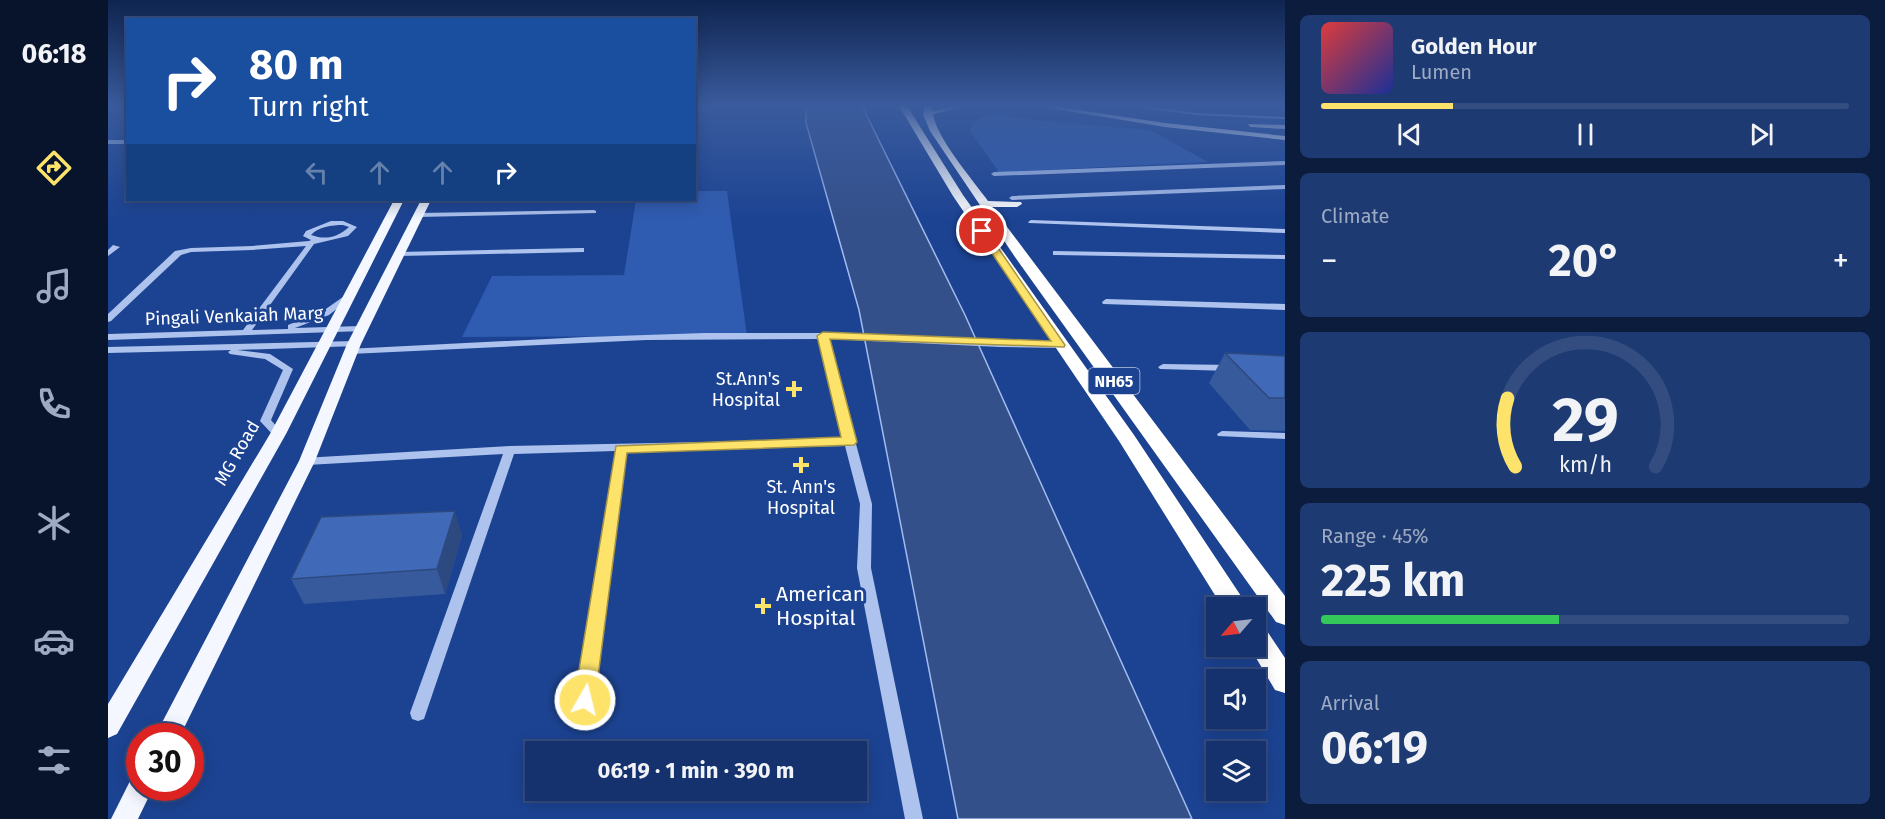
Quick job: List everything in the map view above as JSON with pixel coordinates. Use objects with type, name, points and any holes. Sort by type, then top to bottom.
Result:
[{"type":"highway","name":"NH65","points":[[926,144],[958,196],[1059,345],[1127,439],[1230,597]]},
{"type":"highway","name":"NH65","points":[[943,144],[984,204],[1285,615]]},
{"type":"highway","points":[[984,204],[1014,201]]},
{"type":"highway","points":[[1127,439],[1158,442]]},
{"type":"highway","points":[[1266,652],[1285,681]]},
{"type":"main road","name":"MG Road","points":[[108,726],[278,434],[398,201]]},
{"type":"main road","points":[[174,723],[307,461],[352,347],[425,201]]},
{"type":"main road","points":[[124,819],[133,801]]},
{"type":"street","points":[[994,174],[1285,163]]},
{"type":"street","points":[[1014,201],[1285,187]]},
{"type":"street","points":[[417,215],[594,212]]},
{"type":"street","points":[[1031,222],[1285,231]]},
{"type":"street","points":[[108,319],[178,253],[191,250],[296,246],[340,237],[351,232],[354,227],[334,223],[322,225],[308,232],[309,238],[315,241]]},
{"type":"street","points":[[250,333],[315,241]]},
{"type":"street","points":[[108,254],[117,247]]},
{"type":"street","points":[[399,254],[581,250]]},
{"type":"street","points":[[1056,253],[1285,257]]},
{"type":"street","points":[[250,333],[298,326],[316,318],[353,291]]},
{"type":"street","points":[[1106,302],[1285,307]]},
{"type":"street","name":"Pingali Venkaiah Marg","points":[[108,350],[209,346],[330,337],[361,329]]},
{"type":"street","name":"Pingali Venkaiah Marg","points":[[108,337],[250,333],[330,337],[352,347],[623,338],[823,336],[1037,346],[1059,345]]},
{"type":"street","points":[[823,336],[866,504],[864,568],[914,819]]},
{"type":"street","points":[[209,346],[229,352],[267,356],[288,369],[265,421],[278,434]]},
{"type":"street","points":[[1163,367],[1241,369]]},
{"type":"street","points":[[1222,434],[1285,436]]},
{"type":"street","points":[[307,461],[510,450],[849,442]]},
{"type":"street","points":[[581,722],[621,449]]},
{"type":"street","points":[[418,713],[510,450]]},
{"type":"shaded area","points":[[812,144],[881,144],[965,315],[1192,819],[958,819],[859,310]]},
{"type":"shaded area","points":[[979,144],[1176,144],[1208,162],[999,172]]},
{"type":"shaded area","points":[[696,191],[727,191],[747,336],[462,337],[492,276],[624,275],[636,201],[696,201]]},
{"type":"building","points":[[1225,353],[1285,356],[1285,398],[1269,398]]},
{"type":"building","points":[[455,511],[437,569],[291,579],[321,517]]},
{"type":"place","name":"St.Ann's Hospital","points":[[794,389]]},
{"type":"place","name":"St. Ann's Hospital","points":[[801,465]]},
{"type":"place","name":"American Hospital","points":[[763,606]]},
{"type":"route","points":[[585,700],[621,449],[849,442],[823,336],[1037,346],[1059,345],[982,231]]}]
